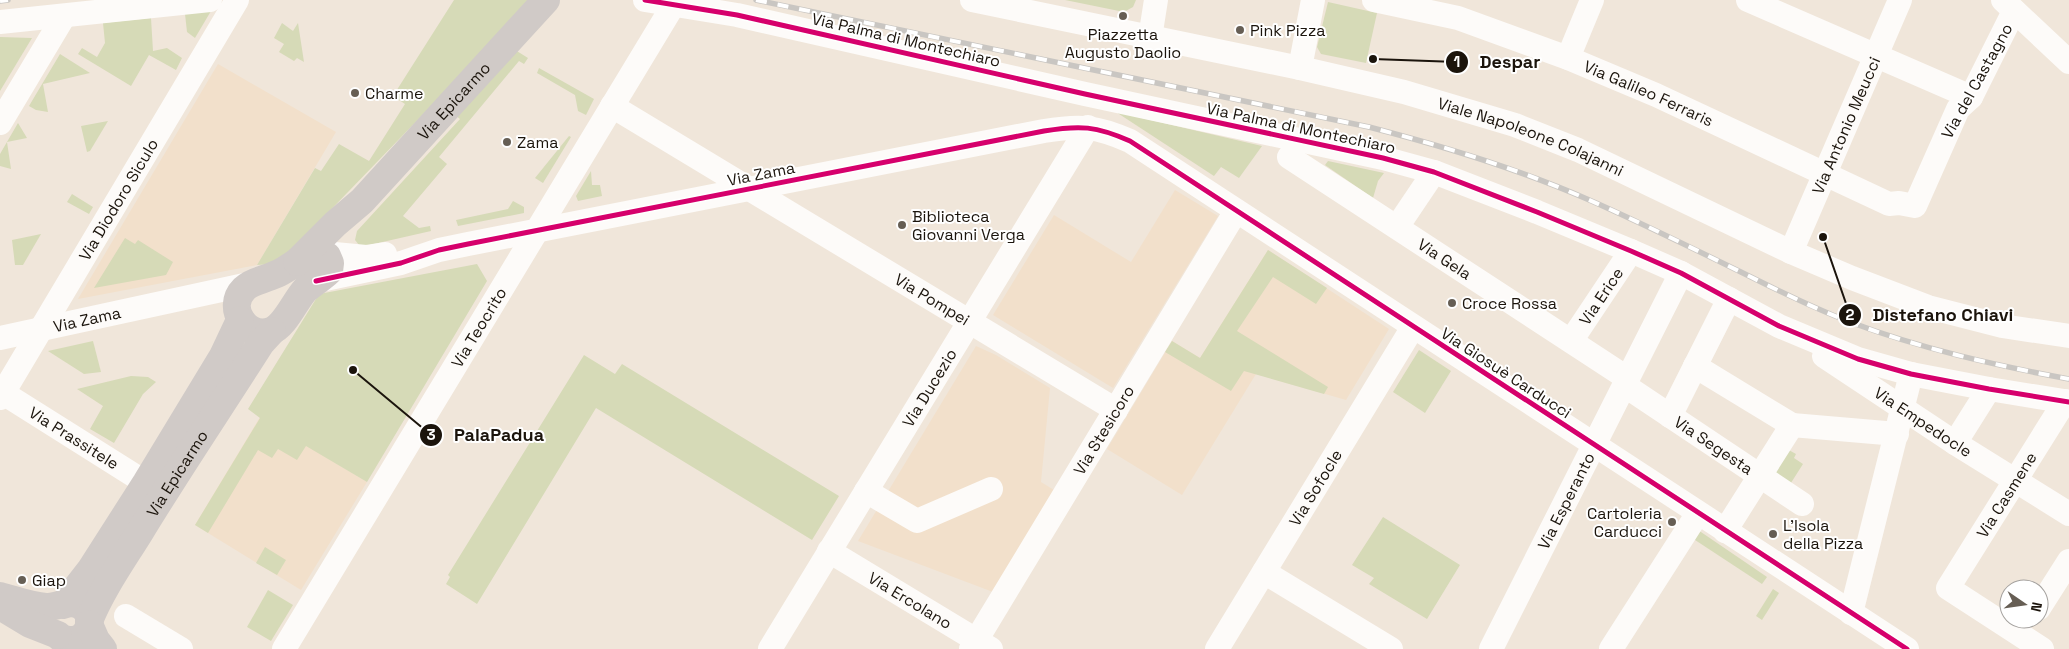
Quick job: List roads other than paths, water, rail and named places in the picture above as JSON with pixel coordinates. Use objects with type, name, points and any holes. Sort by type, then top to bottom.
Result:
[{"type":"main road","name":"Via Epicarmo","points":[[362,201],[546,0]]},
{"type":"main road","points":[[329,258],[335,224],[362,201]]},
{"type":"main road","points":[[249,284],[329,258],[362,201]]},
{"type":"main road","name":"Via Epicarmo","points":[[89,622],[95,606],[110,580],[184,460],[261,343],[272,331],[280,326],[329,258]]},
{"type":"main road","name":"Via Epicarmo","points":[[62,606],[91,569],[223,356],[239,317],[237,303],[239,296],[249,284]]},
{"type":"main road","points":[[239,317],[247,327],[257,332],[272,331]]},
{"type":"main road","points":[[0,596],[45,607],[71,604],[82,608],[86,612],[96,640],[103,649]]},
{"type":"main road","points":[[0,606],[63,641],[79,639],[88,630],[89,622]]},
{"type":"main road","points":[[62,606],[53,617],[54,629],[63,641]]},
{"type":"street","points":[[0,22],[210,0]]},
{"type":"street","name":"Via Diodoro Siculo","points":[[2,396],[237,0]]},
{"type":"street","name":"Via Palma di Montechiaro","points":[[645,0],[737,15],[1085,94],[1383,158],[1434,172],[1537,212],[1681,272],[1779,326],[1858,359],[1911,374],[2067,401]]},
{"type":"street","name":"Viale Napoleone Colajanni","points":[[972,0],[1300,68],[1404,92],[1515,125],[1578,150],[1791,252],[1928,307],[2002,326],[2069,336]]},
{"type":"street","points":[[1150,38],[1156,0]]},
{"type":"street","points":[[1300,68],[1313,0]]},
{"type":"street","name":"Via Galileo Ferraris","points":[[1374,0],[1462,9],[1568,58],[1656,95],[1889,204],[1899,203],[1915,206]]},
{"type":"street","points":[[1568,58],[1592,0]]},
{"type":"street","points":[[1748,0],[1971,97]]},
{"type":"street","name":"Via Antonio Meucci","points":[[1791,252],[1900,0]]},
{"type":"street","name":"Via Teocrito","points":[[284,649],[674,4]]},
{"type":"street","points":[[2009,5],[2069,62]]},
{"type":"street","name":"Via del Castagno","points":[[1915,206],[1958,109],[1971,97],[2009,5]]},
{"type":"street","points":[[0,123],[64,16]]},
{"type":"street","name":"Via Pompei","points":[[612,106],[1116,410]]},
{"type":"street","name":"Via Zama","points":[[439,250],[1065,127],[1088,127]]},
{"type":"street","name":"Via Giosuè Carducci","points":[[1088,127],[1109,132],[1130,141],[1907,649]]},
{"type":"street","name":"Via Ducezio","points":[[770,649],[1088,127]]},
{"type":"street","name":"Via Gela","points":[[1289,157],[1571,341],[1625,381]]},
{"type":"street","points":[[1397,227],[1434,172]]},
{"type":"street","name":"Via Stesicoro","points":[[980,646],[1116,410],[1236,211]]},
{"type":"street","points":[[329,258],[401,263],[439,250]]},
{"type":"street","points":[[329,258],[439,250]]},
{"type":"street","name":"Via Erice","points":[[1571,341],[1631,251]]},
{"type":"street","name":"Via Esperanto","points":[[1491,649],[1681,272]]},
{"type":"street","name":"Via Zama","points":[[0,338],[249,284]]},
{"type":"street","points":[[1670,416],[1729,299]]},
{"type":"street","points":[[173,301],[221,306],[239,317]]},
{"type":"street","name":"Via Empedocle","points":[[1779,326],[1955,443],[2069,514]]},
{"type":"street","name":"Via Sofocle","points":[[1217,649],[1413,327]]},
{"type":"street","points":[[1695,366],[1792,425],[1897,434]]},
{"type":"street","points":[[1851,613],[1911,374]]},
{"type":"street","name":"Via Segesta","points":[[1625,381],[1670,416],[1802,504]]},
{"type":"street","points":[[1955,443],[1989,389]]},
{"type":"street","name":"Via Prassitele","points":[[2,396],[146,483]]},
{"type":"street","name":"Via Casmene","points":[[1999,613],[1948,588],[2067,401]]},
{"type":"street","points":[[1725,530],[1792,425]]},
{"type":"street","points":[[866,491],[917,521],[991,489]]},
{"type":"street","points":[[1611,649],[1698,513]]},
{"type":"street","name":"Via Ercolano","points":[[829,551],[980,646]]},
{"type":"street","points":[[2049,592],[2069,561]]},
{"type":"street","points":[[1264,572],[1391,649]]},
{"type":"street","points":[[126,616],[180,649]]},
{"type":"street","points":[[2028,629],[2042,649]]},
{"type":"railway","points":[[0,1],[8,0]]},
{"type":"railway","points":[[756,0],[1369,127],[1424,142],[1479,158],[1587,199],[1649,227],[1800,301],[1877,332],[1958,355],[2069,379]]},
{"type":"place","name":"Piazzetta Augusto Daolio","points":[[1123,16]]},
{"type":"place","name":"Pink Pizza","points":[[1240,30]]},
{"type":"place","name":"Despar","points":[[1373,59]]},
{"type":"place","name":"Charme","points":[[355,93]]},
{"type":"place","name":"Zama","points":[[507,142]]},
{"type":"place","name":"Biblioteca Giovanni Verga","points":[[902,225]]},
{"type":"place","name":"Distefano Chiavi","points":[[1823,237]]},
{"type":"place","name":"Croce Rossa","points":[[1452,303]]},
{"type":"place","name":"PalaPadua","points":[[353,370]]},
{"type":"place","name":"Cartoleria Carducci","points":[[1672,522]]},
{"type":"place","name":"L'Isola della Pizza","points":[[1773,534]]},
{"type":"place","name":"Giap","points":[[22,580]]}]
